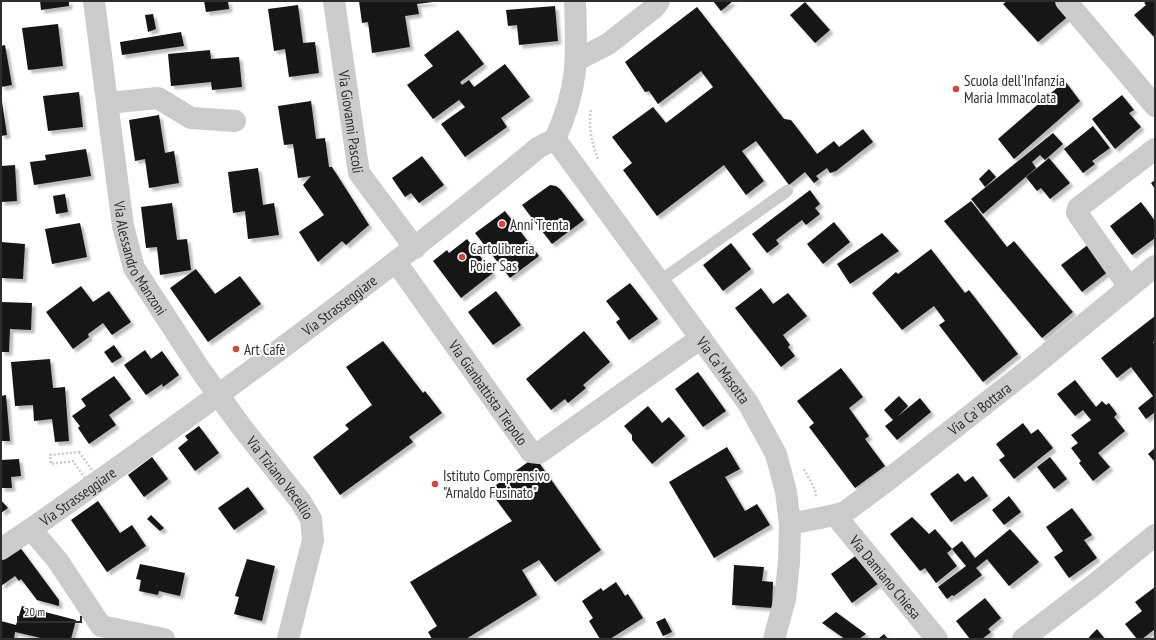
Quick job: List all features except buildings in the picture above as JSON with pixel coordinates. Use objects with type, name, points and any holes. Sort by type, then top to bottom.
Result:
[{"type":"street","name":"Via Alessandro Manzoni","points":[[94,1],[108,103],[122,226],[134,268],[219,396]]},
{"type":"street","name":"Via Giovanni Pascoli","points":[[334,1],[359,172],[415,248]]},
{"type":"street","points":[[555,139],[566,114],[575,80],[575,1]]},
{"type":"street","points":[[576,60],[608,44],[655,7],[659,1]]},
{"type":"street","points":[[1066,1],[1155,106]]},
{"type":"street","points":[[108,103],[158,98],[191,118],[235,121]]},
{"type":"street","name":"Via Strasseggiare","points":[[1,549],[32,529],[219,396],[415,248],[539,147],[555,139]]},
{"type":"street","name":"Via Ca' Masotta","points":[[555,139],[748,403],[776,454],[786,492],[790,524],[789,562],[785,599],[774,639]]},
{"type":"street","points":[[1129,287],[1077,213],[1078,208],[1155,149]]},
{"type":"street","name":"Via Gianbattista Tiepolo","points":[[396,262],[531,452],[534,453],[539,453],[701,338]]},
{"type":"street","name":"Via Ca' Bottara","points":[[790,524],[845,512],[1026,372],[1155,266]]},
{"type":"street","name":"Via Tiziano Vecellio","points":[[219,396],[302,502],[311,519],[313,540],[288,639]]},
{"type":"street","name":"Via Damiano Chiesa","points":[[835,515],[937,639]]},
{"type":"street","points":[[32,529],[58,561],[99,632],[164,639]]},
{"type":"street","points":[[1023,639],[1095,584],[1155,535]]},
{"type":"lane","points":[[660,281],[787,191]]},
{"type":"path","points":[[79,452],[94,473],[85,478],[73,461],[51,464],[50,455],[79,452]]},
{"type":"place","name":"Scuola dell'Infanzia Maria Immacolata","points":[[956,89]]},
{"type":"place","name":"Anni Trenta","points":[[502,224]]},
{"type":"place","name":"Cartolibreria Poier Sas","points":[[462,257]]},
{"type":"place","name":"Art Cafè","points":[[236,349]]},
{"type":"place","name":"Istituto Comprensivo \"Arnaldo Fusinato\"","points":[[435,484]]}]
